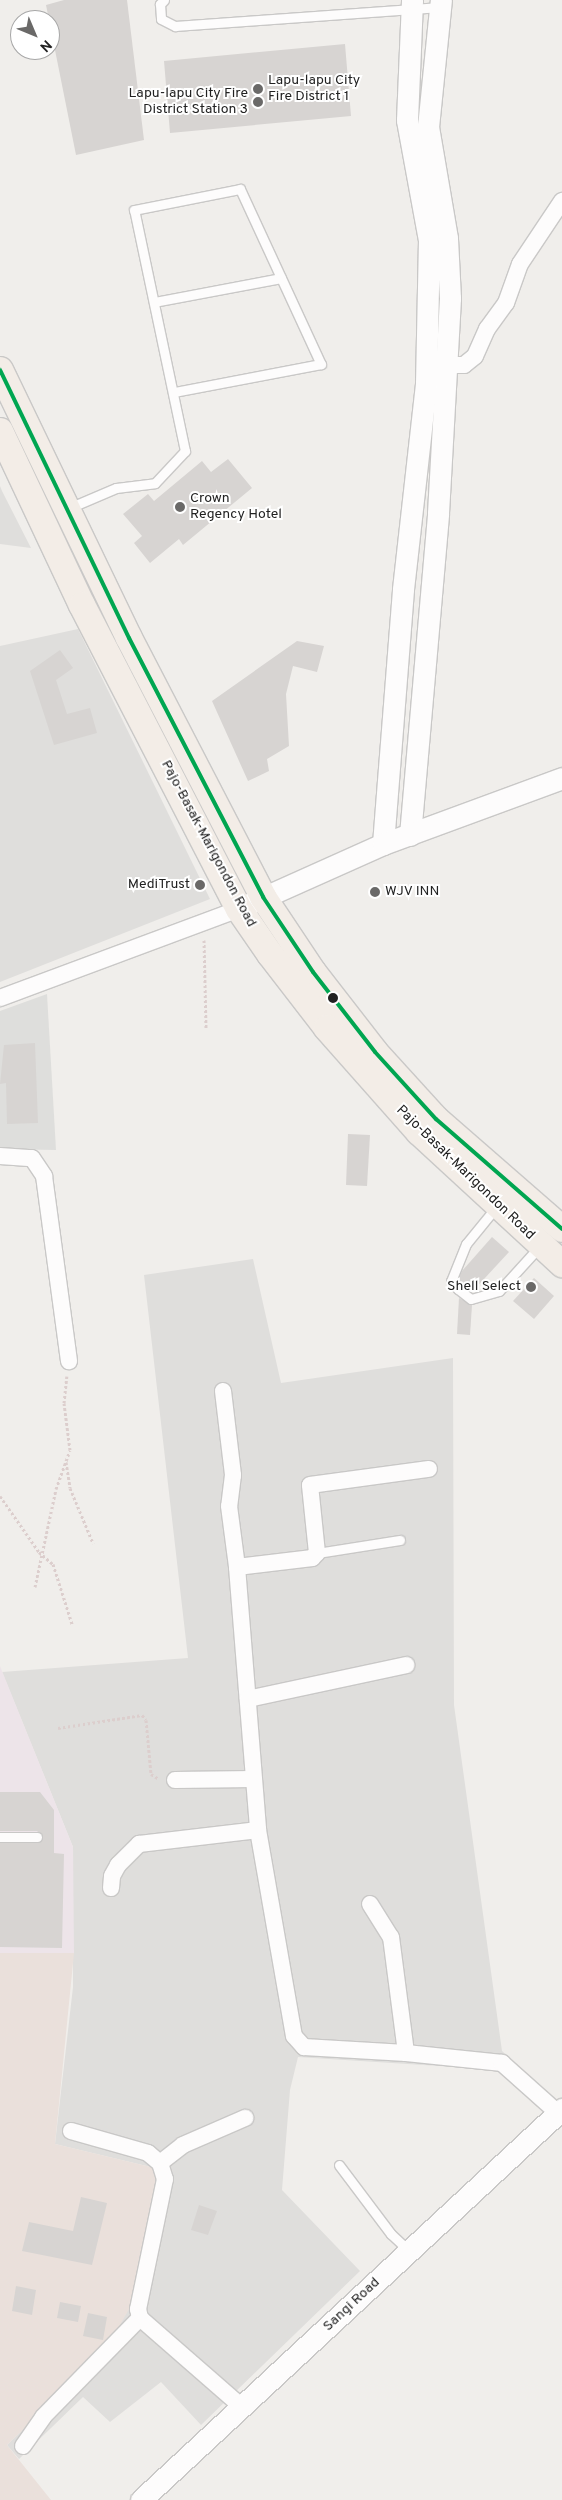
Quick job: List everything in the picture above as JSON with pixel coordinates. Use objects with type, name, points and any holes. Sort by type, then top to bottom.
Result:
[{"type":"main road","name":"Pajo-Basak-Marigondon Road","points":[[0,370],[66,509],[262,897],[345,1014],[436,1119],[562,1229]]},
{"type":"main road","name":"Pajo-Basak-Marigondon Road","points":[[0,431],[82,605],[239,908],[270,954],[360,1067],[419,1132],[540,1246],[562,1264]]},
{"type":"street","points":[[410,835],[432,592],[450,298],[447,238],[428,127],[440,4]]},
{"type":"street","points":[[383,844],[404,589],[426,383],[429,240],[407,120],[412,5]]},
{"type":"street","points":[[446,365],[464,365],[474,356],[487,329],[506,303],[520,264],[562,200]]},
{"type":"street","points":[[404,589],[432,592]]},
{"type":"street","points":[[0,998],[239,908],[383,844],[562,778]]},
{"type":"street","points":[[0,1156],[32,1158],[44,1176],[69,1361]]},
{"type":"street","points":[[223,1391],[233,1475],[229,1506],[238,1567],[258,1830],[294,2036],[304,2047],[406,2053],[502,2063],[560,2111]]},
{"type":"street","points":[[238,1567],[312,1558],[317,1553],[310,1485],[429,1469]]},
{"type":"street","points":[[248,1698],[406,1665]]},
{"type":"street","points":[[175,1780],[253,1779]]},
{"type":"street","points":[[111,1888],[112,1876],[118,1865],[139,1844],[258,1830]]},
{"type":"street","points":[[370,1904],[390,1937],[406,2053]]},
{"type":"street","name":"Sangi Road","points":[[140,2500],[160,2493],[242,2407],[560,2111]]},
{"type":"street","points":[[160,2163],[183,2145],[246,2118]]},
{"type":"street","points":[[70,2130],[148,2153],[160,2163],[165,2179],[138,2308],[140,2318],[242,2407]]},
{"type":"street","points":[[23,2446],[43,2417],[140,2318]]},
{"type":"lane","points":[[164,0],[160,4],[160,19],[175,26],[440,4]]},
{"type":"lane","points":[[66,509],[116,488],[155,483],[185,451],[134,210],[240,189],[321,364],[174,392]]},
{"type":"lane","points":[[154,302],[282,278]]},
{"type":"lane","points":[[497,1206],[466,1244],[451,1281],[458,1289],[471,1298],[499,1291],[540,1246]]},
{"type":"lane","points":[[317,1553],[400,1540]]},
{"type":"lane","points":[[0,1837],[36,1836]]},
{"type":"lane","points":[[339,2165],[390,2234],[410,2252]]},
{"type":"path","points":[[204,922],[206,1029]]},
{"type":"path","points":[[35,1587],[56,1489],[70,1450],[64,1403],[69,1361]]},
{"type":"path","points":[[66,1461],[70,1488],[94,1543]]},
{"type":"path","points":[[0,1496],[43,1556],[53,1564],[72,1624]]},
{"type":"path","points":[[58,1728],[142,1715],[146,1720],[151,1774],[160,1779],[175,1780]]},
{"type":"shaded area","points":[[0,486],[2,491],[31,548],[0,544]]},
{"type":"shaded area","points":[[78,629],[210,899],[0,982],[0,646]]},
{"type":"shaded area","points":[[47,994],[56,1150],[0,1149],[0,1011]]},
{"type":"shaded area","points":[[253,1259],[281,1383],[453,1358],[454,1705],[502,2051],[550,2094],[537,2107],[502,2070],[298,2057],[290,2090],[282,2190],[360,2271],[201,2425],[161,2382],[110,2422],[83,2397],[19,2459],[7,2445],[105,2351],[159,2169],[55,2144],[73,1987],[73,1847],[2,1672],[188,1658],[144,1275]]},
{"type":"shaded area","points":[[0,1666],[73,1847],[74,1953],[0,1954]]},
{"type":"shaded area","points":[[0,1953],[74,1953],[55,2144],[159,2169],[132,2304],[105,2351],[7,2445],[51,2500],[0,2500]]},
{"type":"building","points":[[64,0],[127,0],[144,140],[76,155],[57,60],[60,60],[60,10],[47,10],[46,5]]},
{"type":"building","name":"Lapu-lapu City Fire District 1","points":[[345,44],[351,116],[170,133],[164,61]]},
{"type":"building","name":"Crown Regency Hotel","points":[[228,459],[252,488],[183,545],[179,539],[150,563],[134,543],[142,536],[123,514],[148,494],[154,501],[202,461],[211,472]]},
{"type":"building","points":[[297,641],[324,646],[317,672],[293,666],[286,694],[289,746],[267,759],[269,771],[248,781],[212,701]]},
{"type":"building","points":[[60,650],[73,668],[56,680],[67,714],[90,708],[97,733],[54,745],[30,671]]},
{"type":"building","points":[[35,1043],[38,1123],[7,1124],[6,1083],[0,1084],[4,1045]]},
{"type":"building","points":[[348,1134],[370,1135],[367,1186],[346,1185]]},
{"type":"building","points":[[492,1237],[509,1252],[472,1292],[458,1280],[462,1271]]},
{"type":"building","points":[[534,1278],[554,1296],[534,1319],[513,1301]]},
{"type":"building","points":[[459,1298],[472,1305],[470,1335],[457,1334]]},
{"type":"building","points":[[0,1792],[40,1792],[54,1810],[54,1853],[64,1854],[62,1948],[0,1947],[0,1843],[37,1843],[43,1837],[37,1831],[0,1831]]},
{"type":"building","points":[[81,2197],[107,2203],[92,2265],[22,2251],[29,2222],[73,2231]]},
{"type":"building","points":[[199,2205],[217,2211],[208,2235],[191,2230]]},
{"type":"building","points":[[16,2286],[36,2290],[32,2315],[12,2311]]},
{"type":"building","points":[[60,2302],[81,2306],[78,2322],[57,2318]]},
{"type":"building","points":[[88,2313],[107,2317],[103,2340],[83,2336]]},
{"type":"transit line","points":[[0,370],[129,638],[263,897],[313,972],[375,1052],[436,1119],[562,1229]]},
{"type":"place","name":"Lapu-lapu City Fire District 1","points":[[258,89]]},
{"type":"place","name":"Lapu-lapu City Fire District Station 3","points":[[258,102]]},
{"type":"place","name":"Crown Regency Hotel","points":[[180,507]]},
{"type":"place","name":"MediTrust","points":[[200,885]]},
{"type":"place","name":"WJV INN","points":[[375,892]]},
{"type":"place","name":"Shell Select","points":[[531,1287]]}]
